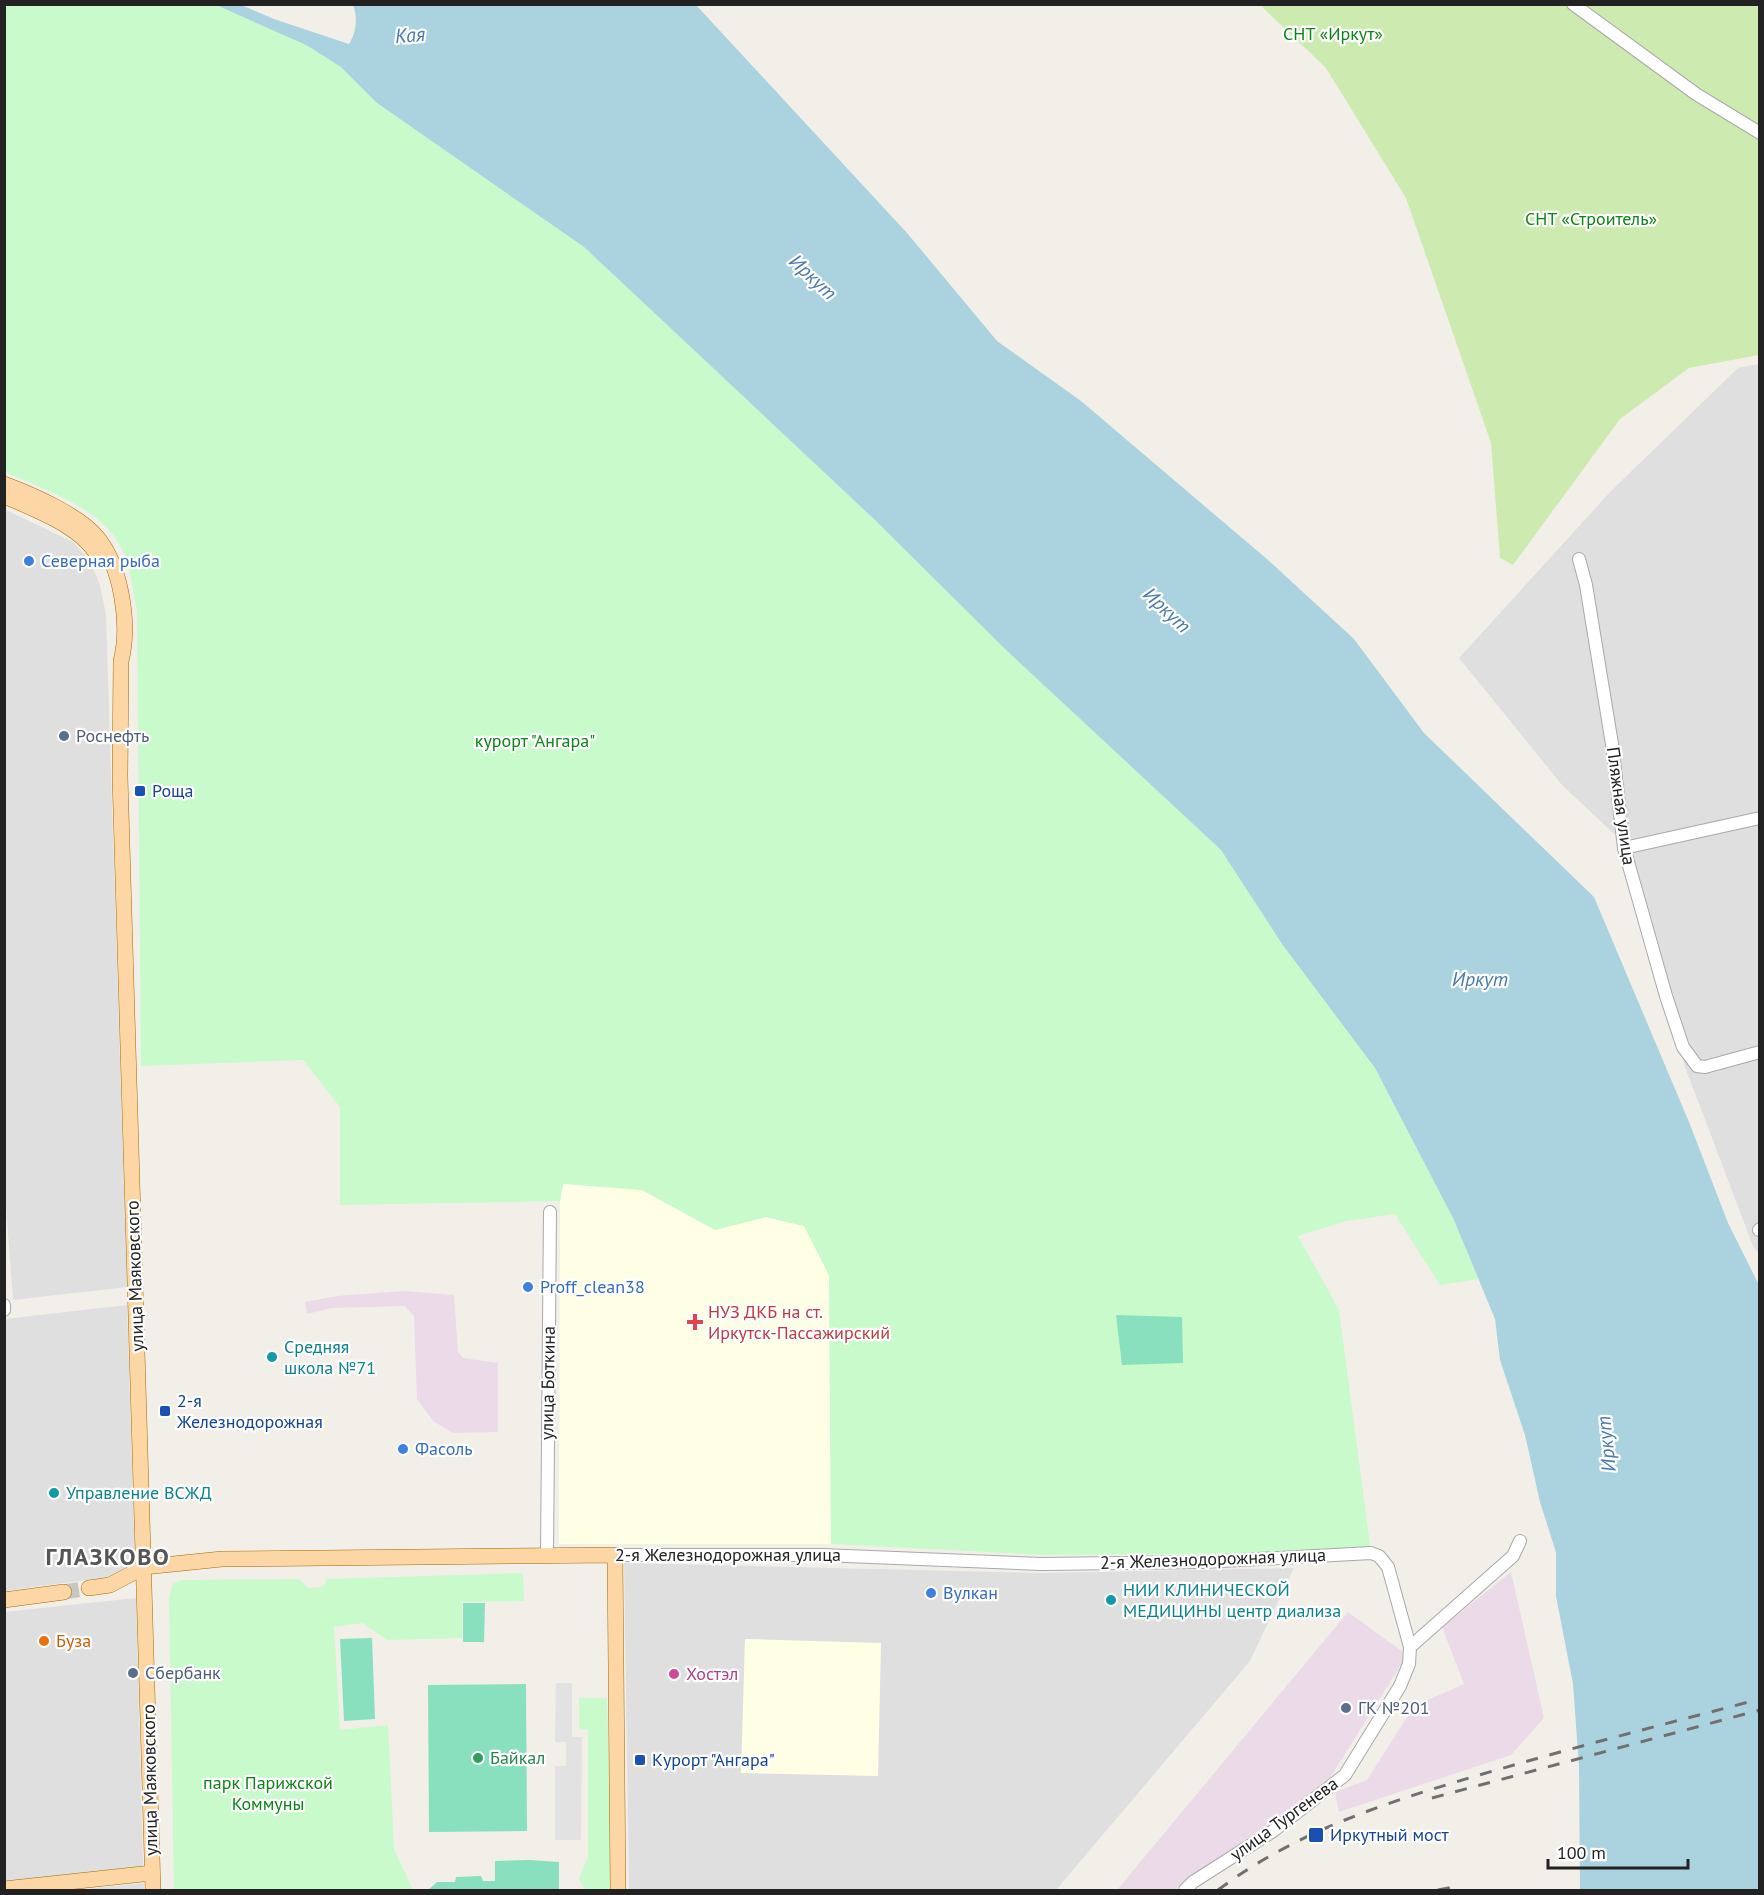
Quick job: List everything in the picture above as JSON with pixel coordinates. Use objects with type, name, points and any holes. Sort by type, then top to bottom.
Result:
[{"type":"main road","name":"улица Маяковского","points":[[4,484],[72,518],[97,536],[111,561],[122,600],[125,645],[121,662],[120,777],[153,1890]]},
{"type":"main road","name":"улица Маяковского","points":[[4,496],[59,522],[95,550],[108,582],[115,615],[115,649],[121,662]]},
{"type":"main road","name":"2-я Железнодорожная улица","points":[[90,1588],[111,1585],[144,1567],[222,1560],[547,1554],[615,1555]]},
{"type":"main road","points":[[615,1555],[618,1890]]},
{"type":"main road","points":[[4,1600],[64,1592]]},
{"type":"main road","points":[[4,1889],[152,1873]]},
{"type":"street","points":[[1573,4],[1696,94],[1760,133]]},
{"type":"street","name":"Пляжная улица","points":[[1579,558],[1586,585],[1610,733],[1624,848],[1665,996],[1683,1047],[1697,1066],[1712,1066],[1760,1052]]},
{"type":"street","points":[[1624,848],[1760,818]]},
{"type":"street","name":"улица Боткина","points":[[547,1554],[550,1212]]},
{"type":"street","points":[[4,1305],[5,1310]]},
{"type":"street","points":[[1410,1647],[1513,1556],[1520,1541]]},
{"type":"street","name":"2-я Железнодорожная улица","points":[[615,1555],[822,1556],[1041,1564],[1203,1562],[1371,1553],[1379,1556],[1388,1567],[1410,1647]]},
{"type":"street","name":"улица Тургенева","points":[[1185,1890],[1193,1882],[1273,1831],[1345,1775],[1400,1686],[1409,1664],[1410,1647]]},
{"type":"shaded area","points":[[1759,364],[1759,1254],[1753,1246],[1685,1067],[1627,846],[1562,785],[1459,658],[1611,491],[1738,368]]},
{"type":"shaded area","points":[[4,509],[73,542],[90,561],[100,585],[106,615],[127,1287],[13,1300],[4,1181]]},
{"type":"shaded area","name":"НУЗ ДКБ на ст. Иркутск-Пассажирский","points":[[563,1183],[642,1190],[715,1230],[766,1217],[804,1226],[829,1275],[831,1544],[559,1544],[560,1201]]},
{"type":"shaded area","points":[[404,1291],[454,1295],[458,1352],[463,1358],[498,1363],[498,1432],[453,1433],[433,1421],[417,1399],[414,1316],[405,1306],[332,1308],[307,1314],[305,1302],[337,1296]]},
{"type":"shaded area","points":[[127,1305],[135,1562],[108,1577],[5,1591],[5,1319]]},
{"type":"shaded area","points":[[624,1563],[1041,1573],[1294,1568],[1250,1661],[1056,1890],[629,1890]]},
{"type":"shaded area","points":[[1511,1572],[1544,1718],[1511,1755],[1339,1812],[1335,1792],[1367,1780],[1414,1706],[1464,1684],[1442,1627]]},
{"type":"shaded area","points":[[136,1598],[143,1866],[5,1882],[4,1612]]},
{"type":"shaded area","points":[[1348,1612],[1407,1655],[1330,1778],[1291,1810],[1184,1881],[1175,1890],[1117,1890]]},
{"type":"shaded area","points":[[745,1639],[881,1643],[878,1776],[741,1773]]},
{"type":"shaded area","points":[[556,1683],[572,1683],[572,1737],[582,1737],[581,1840],[555,1840],[555,1766],[566,1766],[566,1742],[555,1742]]},
{"type":"shaded area","points":[[144,1883],[144,1890],[77,1890]]},
{"type":"green space","name":"курорт \"Ангара\"","points":[[5,5],[216,5],[306,45],[341,67],[377,103],[584,247],[875,520],[1004,648],[1221,850],[1282,944],[1375,1068],[1454,1220],[1478,1279],[1440,1285],[1395,1214],[1346,1221],[1298,1236],[1339,1310],[1371,1553],[1046,1555],[831,1544],[829,1275],[804,1226],[766,1217],[715,1230],[642,1190],[563,1184],[560,1201],[340,1205],[340,1107],[303,1060],[141,1066],[137,612],[130,572],[122,549],[113,534],[100,522],[86,511],[54,493],[5,472]]},
{"type":"green space","name":"СНТ «Строитель»","points":[[1260,5],[1759,5],[1759,355],[1689,368],[1620,419],[1513,565],[1500,558],[1491,443],[1406,198],[1326,68]]},
{"type":"green space","points":[[1116,1315],[1182,1317],[1183,1363],[1122,1365]]},
{"type":"green space","name":"парк Парижской Коммуны","points":[[523,1573],[524,1601],[462,1602],[462,1638],[387,1640],[362,1623],[334,1627],[340,1730],[388,1725],[394,1849],[413,1890],[174,1890],[169,1597],[173,1584],[181,1580],[299,1579],[308,1588],[323,1587],[327,1579]]},
{"type":"green space","points":[[463,1603],[485,1603],[484,1642],[463,1642]]},
{"type":"green space","points":[[372,1638],[375,1719],[344,1721],[340,1639]]},
{"type":"green space","name":"Байкал","points":[[526,1684],[527,1831],[429,1832],[428,1685]]},
{"type":"green space","points":[[579,1698],[607,1698],[612,1890],[586,1890],[579,1879],[588,1857],[588,1730],[579,1729]]},
{"type":"green space","points":[[495,1861],[559,1862],[559,1890],[428,1890],[437,1882],[455,1882],[456,1877],[481,1876],[483,1881],[495,1881]]},
{"type":"water","name":"Иркут","points":[[216,5],[241,5],[274,19],[349,44],[355,25],[353,5],[696,5],[907,233],[997,341],[1081,401],[1268,560],[1354,639],[1424,733],[1594,897],[1689,1122],[1728,1223],[1759,1285],[1759,1890],[1580,1890],[1579,1766],[1573,1684],[1556,1596],[1556,1552],[1540,1502],[1525,1435],[1500,1360],[1495,1319],[1454,1220],[1375,1068],[1282,944],[1221,850],[1004,648],[875,520],[584,247],[377,103],[341,67],[306,45]]},
{"type":"tunnel","points":[[64,1592],[89,1588]]},
{"type":"railway","points":[[1218,1890],[1283,1849],[1389,1803],[1532,1760],[1760,1699]]},
{"type":"railway","points":[[1432,1798],[1760,1710]]},
{"type":"railway","points":[[1438,1890],[1458,1886]]},
{"type":"place","name":"Северная рыба","points":[[29,561]]},
{"type":"place","name":"Роснефть","points":[[64,736]]},
{"type":"place","name":"Роща","points":[[140,791]]},
{"type":"place","name":"Proff_clean38","points":[[528,1287]]},
{"type":"place","name":"НУЗ ДКБ на ст. Иркутск-Пассажирский","points":[[695,1322]]},
{"type":"place","name":"Средняя школа №71","points":[[272,1357]]},
{"type":"place","name":"2-я Железнодорожная","points":[[165,1411]]},
{"type":"place","name":"Фасоль","points":[[403,1449]]},
{"type":"place","name":"Управление ВСЖД","points":[[54,1493]]},
{"type":"place","name":"Вулкан","points":[[931,1593]]},
{"type":"place","name":"НИИ КЛИНИЧЕСКОЙ МЕДИЦИНЫ центр диализа","points":[[1111,1600]]},
{"type":"place","name":"Буза","points":[[44,1641]]},
{"type":"place","name":"Сбербанк","points":[[133,1673]]},
{"type":"place","name":"Хостэл","points":[[674,1674]]},
{"type":"place","name":"ГК №201","points":[[1346,1708]]},
{"type":"place","name":"Байкал","points":[[478,1758]]},
{"type":"place","name":"Курорт \"Ангара\"","points":[[640,1760]]},
{"type":"place","name":"Иркутный мост","points":[[1316,1835]]},
{"type":"district","name":"ГЛАЗКОВО","points":[[108,1557]]},
{"type":"park label","name":"СНТ «Иркут»","points":[[1333,34]]},
{"type":"water label","name":"Кая","points":[[410,35]]}]
